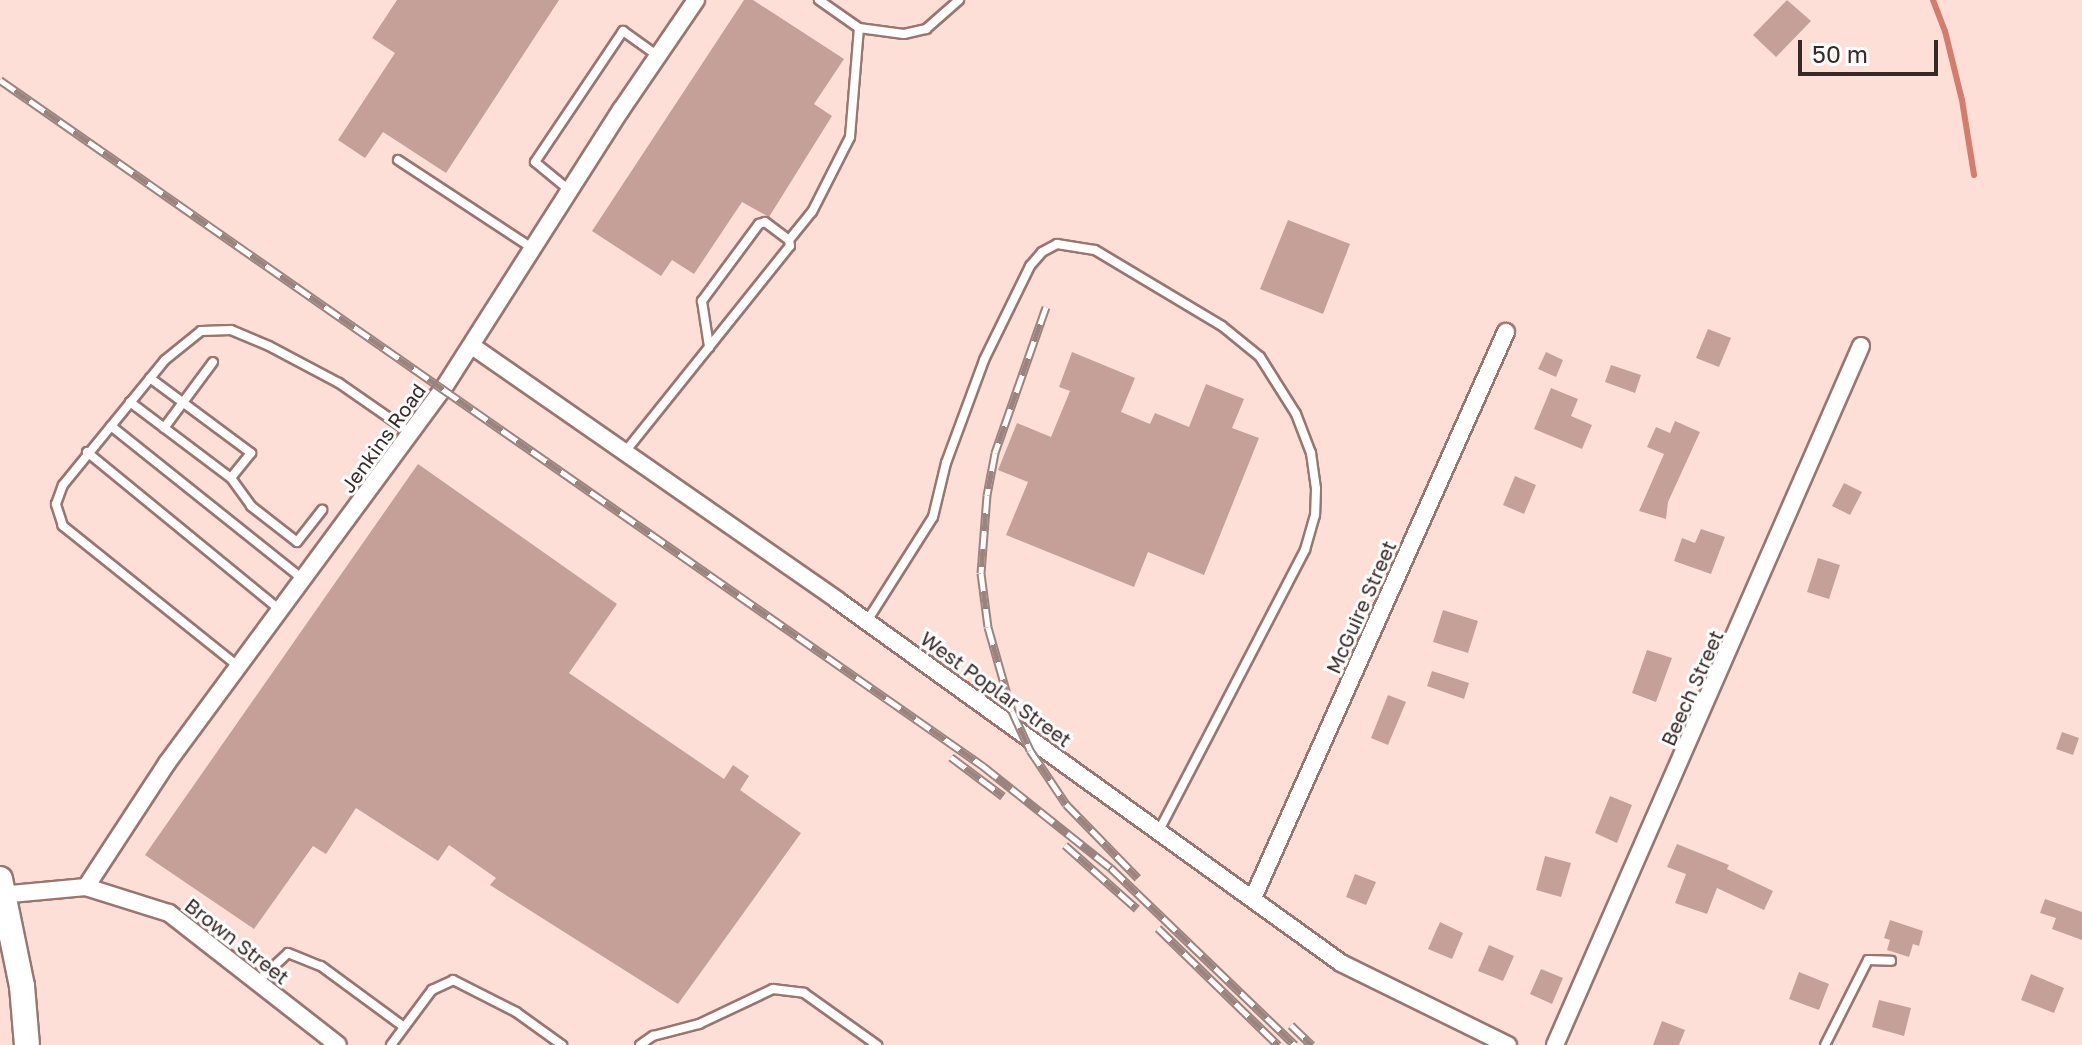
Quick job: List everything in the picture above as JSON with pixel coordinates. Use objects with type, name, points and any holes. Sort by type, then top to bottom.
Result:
[{"type":"main road","points":[[2,890],[22,986],[27,1045]]},
{"type":"street","name":"Jenkins Road","points":[[86,887],[167,763],[305,580],[472,346],[569,190],[696,0]]},
{"type":"street","name":"McGuire Street","points":[[1253,898],[1506,332]]},
{"type":"street","name":"West Poplar Street","points":[[472,346],[867,622],[1341,963],[1508,1045]]},
{"type":"street","name":"Beech Street","points":[[1555,1045],[1861,346]]},
{"type":"street","name":"Brown Street","points":[[2,890],[86,887],[169,913],[338,1045]]},
{"type":"lane","points":[[819,0],[859,28],[904,34],[926,29],[959,0]]},
{"type":"lane","points":[[789,240],[812,212],[850,137],[859,28]]},
{"type":"lane","points":[[569,190],[535,162],[623,31],[658,56]]},
{"type":"lane","points":[[398,160],[532,248]]},
{"type":"lane","points":[[625,452],[790,246],[789,240],[765,222],[759,224],[702,301],[709,347]]},
{"type":"lane","points":[[867,622],[933,517],[946,463],[984,360],[1030,266],[1042,252],[1057,244],[1095,250],[1222,326],[1260,357],[1296,414],[1311,453],[1316,489],[1315,515],[1305,550],[1159,831]]},
{"type":"lane","points":[[239,668],[63,526],[56,504],[63,485],[87,452],[165,360],[201,331],[231,330],[339,383],[412,433]]},
{"type":"lane","points":[[164,428],[213,362]]},
{"type":"lane","points":[[150,378],[251,453],[231,478]]},
{"type":"lane","points":[[130,402],[231,478],[251,506],[297,542],[322,510]]},
{"type":"lane","points":[[111,426],[305,580]]},
{"type":"lane","points":[[87,452],[281,611]]},
{"type":"lane","points":[[257,982],[288,953],[321,966],[404,1027]]},
{"type":"lane","points":[[1825,1045],[1868,960],[1891,961]]},
{"type":"lane","points":[[391,1045],[432,990],[453,980],[516,1012],[562,1045]]},
{"type":"lane","points":[[640,1045],[653,1036],[699,1024],[773,989],[804,993],[877,1045]]},
{"type":"building","points":[[397,0],[559,0],[446,173],[383,132],[365,158],[338,140],[395,53],[372,38]]},
{"type":"building","points":[[744,0],[753,0],[844,59],[814,104],[832,116],[769,217],[742,202],[694,274],[672,260],[661,276],[592,231]]},
{"type":"building","points":[[1787,0],[1811,21],[1776,57],[1753,35]]},
{"type":"building","points":[[1288,220],[1350,244],[1323,314],[1260,289]]},
{"type":"building","points":[[1708,329],[1731,338],[1719,367],[1696,358]]},
{"type":"building","points":[[1072,352],[1135,378],[1121,412],[1150,424],[1155,413],[1189,427],[1206,384],[1244,399],[1232,428],[1259,438],[1204,575],[1148,552],[1134,587],[1006,535],[1028,482],[998,470],[1017,423],[1051,437],[1070,391],[1059,387]]},
{"type":"building","points":[[1546,352],[1563,360],[1556,377],[1538,369]]},
{"type":"building","points":[[1611,365],[1641,375],[1635,393],[1605,382]]},
{"type":"building","points":[[1551,388],[1578,399],[1571,416],[1592,425],[1582,449],[1534,429]]},
{"type":"building","points":[[1675,421],[1700,432],[1668,502],[1666,519],[1639,511],[1664,454],[1647,447],[1656,427],[1670,433]]},
{"type":"building","points":[[418,464],[617,604],[569,673],[724,779],[733,765],[749,776],[740,790],[801,833],[678,1004],[490,885],[496,878],[449,845],[438,861],[356,808],[326,854],[313,846],[254,929],[145,855]]},
{"type":"building","points":[[1515,476],[1536,485],[1524,514],[1503,505]]},
{"type":"building","points":[[1844,483],[1862,492],[1850,515],[1832,506]]},
{"type":"building","points":[[1701,529],[1725,537],[1711,574],[1674,561],[1682,538],[1695,543]]},
{"type":"building","points":[[1818,558],[1840,565],[1829,599],[1807,592]]},
{"type":"building","points":[[1443,610],[1478,621],[1468,653],[1433,642]]},
{"type":"building","points":[[1647,650],[1672,658],[1656,702],[1632,693]]},
{"type":"building","points":[[1432,671],[1469,683],[1464,699],[1427,686]]},
{"type":"building","points":[[1388,695],[1406,702],[1388,745],[1371,738]]},
{"type":"building","points":[[2062,732],[2079,738],[2073,755],[2056,749]]},
{"type":"building","points":[[1610,796],[1632,805],[1617,843],[1595,833]]},
{"type":"building","points":[[1677,844],[1729,865],[1727,869],[1773,891],[1764,910],[1717,888],[1707,914],[1675,903],[1686,874],[1667,867]]},
{"type":"building","points":[[1545,856],[1571,863],[1561,897],[1536,890]]},
{"type":"building","points":[[1355,874],[1376,882],[1366,905],[1346,897]]},
{"type":"building","points":[[2045,899],[2082,912],[2082,940],[2052,929],[2056,918],[2040,913]]},
{"type":"building","points":[[1890,920],[1923,931],[1919,946],[1913,944],[1909,957],[1887,950],[1890,940],[1884,938]]},
{"type":"building","points":[[1440,922],[1463,933],[1452,959],[1428,949]]},
{"type":"building","points":[[1489,945],[1514,956],[1503,981],[1478,971]]},
{"type":"building","points":[[1541,969],[1563,978],[1552,1004],[1530,994]]},
{"type":"building","points":[[1799,972],[1829,984],[1819,1010],[1789,999]]},
{"type":"building","points":[[2031,974],[2064,988],[2054,1013],[2021,1000]]},
{"type":"building","points":[[1879,1000],[1911,1008],[1904,1036],[1872,1027]]},
{"type":"building","points":[[1662,1021],[1685,1030],[1679,1045],[1653,1045]]},
{"type":"waterway","points":[[1933,0],[1945,31],[1962,100],[1974,175]]},
{"type":"railway","points":[[0,80],[983,766],[1111,868],[1295,1045]]},
{"type":"railway","points":[[1046,307],[995,453],[987,495],[981,573],[988,627],[1012,711],[1030,750],[1066,804],[1138,878]]},
{"type":"railway","points":[[951,757],[1003,796]]},
{"type":"railway","points":[[1065,845],[1137,909]]},
{"type":"railway","points":[[1158,928],[1278,1045]]},
{"type":"railway","points":[[1291,1025],[1312,1045]]}]
